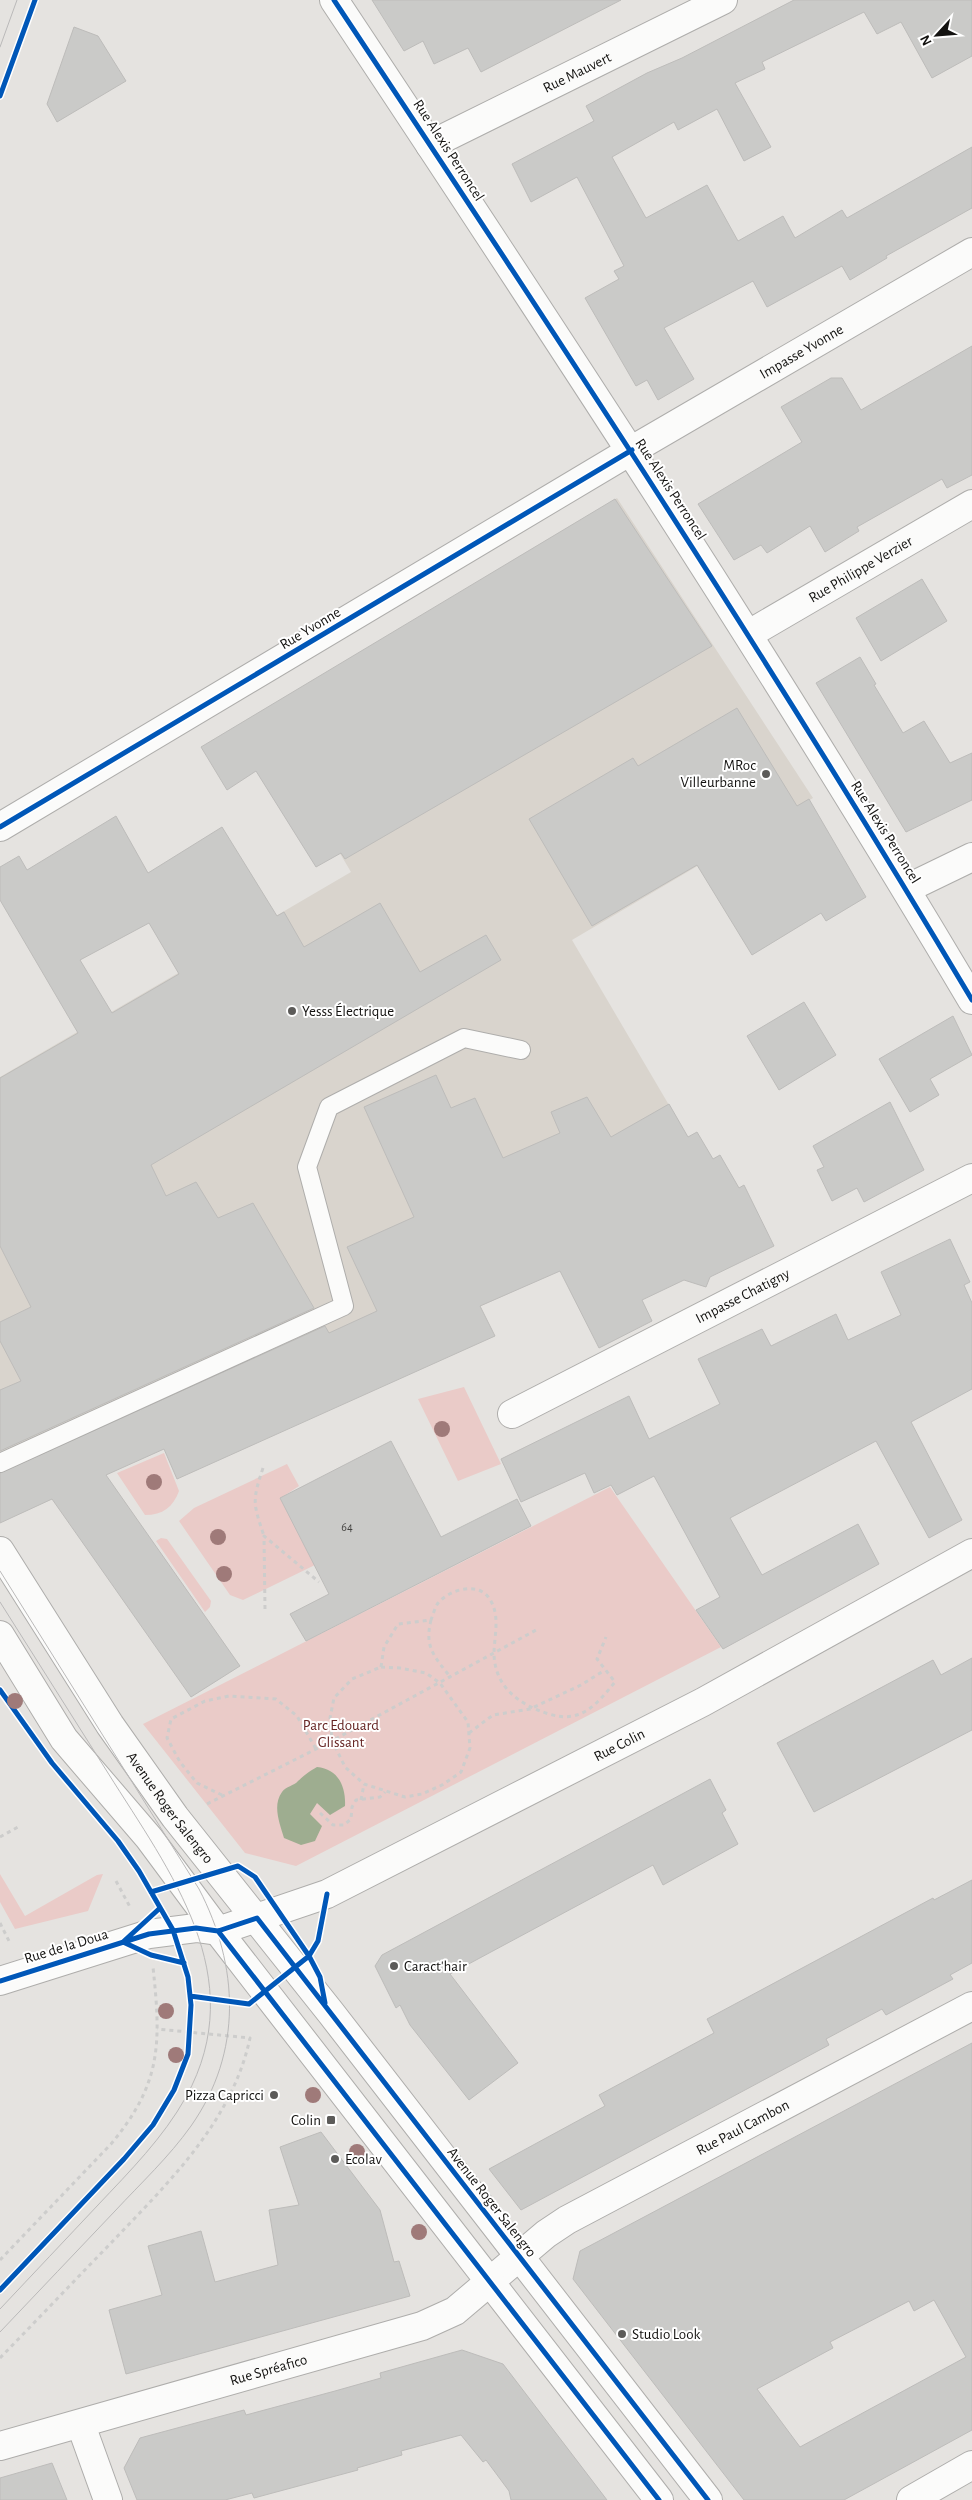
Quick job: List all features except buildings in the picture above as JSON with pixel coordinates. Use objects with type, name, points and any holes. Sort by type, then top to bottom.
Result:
[{"type":"street","name":"Rue Alexis Perroncel","points":[[334,0],[632,450],[749,634],[972,1000]]},
{"type":"street","name":"Rue Mauvert","points":[[430,144],[723,0]]},
{"type":"street","name":"Impasse Yvonne","points":[[632,450],[972,252]]},
{"type":"street","name":"Rue Yvonne","points":[[0,827],[632,450]]},
{"type":"street","name":"Rue Philippe Verzier","points":[[749,634],[972,504]]},
{"type":"street","points":[[906,889],[972,857]]},
{"type":"street","name":"Impasse Chatigny","points":[[512,1414],[972,1178]]},
{"type":"street","name":"Avenue Roger Salengro","points":[[0,1551],[140,1768],[175,1817],[257,1918],[708,2500]]},
{"type":"street","name":"Rue Colin","points":[[257,1918],[327,1894],[377,1869],[703,1702],[972,1553]]},
{"type":"street","points":[[0,1634],[64,1739],[149,1838],[218,1931],[659,2500]]},
{"type":"street","name":"Rue de la Doua","points":[[0,1981],[149,1934],[196,1928],[218,1931],[257,1918]]},
{"type":"street","name":"Rue Paul Cambon","points":[[519,2257],[567,2220],[972,2006]]},
{"type":"street","name":"Rue Spréafico","points":[[0,2446],[81,2425],[422,2326],[455,2311],[519,2257]]},
{"type":"street","points":[[81,2425],[108,2500]]},
{"type":"street","points":[[911,2500],[972,2465]]},
{"type":"lane","points":[[0,1463],[344,1306],[307,1167],[329,1107],[464,1038],[521,1050]]},
{"type":"path","points":[[263,1468],[254,1496],[255,1508],[264,1536],[266,1609]]},
{"type":"path","points":[[264,1536],[319,1582]]},
{"type":"path","points":[[451,1678],[430,1650],[428,1634],[437,1603],[456,1590],[476,1590],[489,1597],[495,1615],[494,1654],[497,1669],[508,1694],[530,1709],[559,1717],[579,1715],[595,1706],[615,1682],[597,1660],[606,1636]]},
{"type":"path","points":[[381,1667],[384,1648],[398,1624],[432,1620]]},
{"type":"path","points":[[201,1806],[316,1749],[451,1678],[538,1629]]},
{"type":"path","points":[[381,1667],[400,1668],[426,1673],[440,1683],[468,1722],[470,1748],[461,1772],[442,1786],[422,1794],[405,1797],[364,1784],[345,1767],[332,1740],[330,1718],[334,1698],[352,1679],[381,1667]]},
{"type":"path","points":[[469,1734],[493,1715],[530,1709],[581,1685],[605,1670]]},
{"type":"path","points":[[223,1795],[197,1783],[180,1762],[166,1738],[172,1719],[205,1701],[230,1696],[276,1699],[297,1716],[316,1749]]},
{"type":"path","points":[[361,1800],[364,1784]]},
{"type":"path","points":[[320,1813],[333,1825],[344,1825],[351,1819],[352,1807],[356,1800],[380,1797],[385,1792]]},
{"type":"path","points":[[0,1837],[18,1826]]},
{"type":"path","points":[[0,2260],[126,2125],[149,2086],[154,2068],[158,2029],[149,1934],[130,1906],[116,1880]]},
{"type":"path","points":[[190,2039],[191,2023]]},
{"type":"path","points":[[0,2358],[160,2192],[188,2160],[223,2110],[239,2079],[250,2038],[158,2029]]},
{"type":"shaded area","points":[[617,498],[813,798],[572,940],[723,1197],[8,1519],[0,1505],[0,1077],[351,872],[257,714]]},
{"type":"shaded area","points":[[317,1767],[330,1771],[339,1780],[344,1792],[345,1806],[330,1815],[317,1803],[310,1814],[322,1826],[315,1841],[301,1845],[284,1838],[277,1809],[279,1797],[284,1790]]},
{"type":"green space","points":[[464,1387],[501,1464],[458,1481],[418,1399]]},
{"type":"green space","points":[[164,1453],[179,1491],[167,1509],[157,1514],[145,1515],[117,1473]]},
{"type":"green space","points":[[287,1464],[299,1486],[281,1498],[317,1564],[243,1600],[230,1595],[179,1521],[194,1508]]},
{"type":"green space","name":"Parc Edouard Glissant","points":[[610,1487],[721,1647],[296,1866],[245,1853],[143,1724]]},
{"type":"green space","points":[[161,1538],[167,1539],[211,1601],[210,1607],[205,1612],[156,1541]]},
{"type":"green space","points":[[0,1874],[25,1916],[97,1875],[103,1874],[88,1911],[15,1929],[0,1902]]},
{"type":"tram line","points":[[0,47],[17,0]]},
{"type":"tram line","points":[[0,1571],[199,1889],[212,1918],[222,1948],[228,1978],[230,2009],[227,2039],[220,2069],[208,2098],[191,2126],[154,2170],[0,2332]]},
{"type":"tram line","points":[[0,1602],[156,1849],[177,1887],[195,1927],[207,1968],[210,2010],[204,2053],[186,2097],[177,2112],[134,2167],[0,2309]]},
{"type":"cycle path","points":[[0,96],[35,0]]},
{"type":"cycle path","points":[[334,0],[579,372],[739,621],[896,873],[972,1000]]},
{"type":"cycle path","points":[[0,827],[632,450]]},
{"type":"cycle path","points":[[0,1690],[52,1763],[118,1841],[139,1871],[173,1930],[188,1977],[191,2005],[188,2054],[174,2090],[153,2125],[124,2159],[0,2290]]},
{"type":"cycle path","points":[[151,1892],[238,1866],[255,1877],[309,1956],[320,1977],[325,2003]]},
{"type":"cycle path","points":[[190,1996],[249,2004],[309,1956],[318,1941],[327,1894]]},
{"type":"cycle path","points":[[160,1908],[123,1942],[151,1955],[184,1963]]},
{"type":"cycle path","points":[[0,1981],[149,1934],[196,1928],[218,1931],[257,1918],[708,2500]]},
{"type":"cycle path","points":[[218,1931],[659,2500]]},
{"type":"place","name":"MRoc Villeurbanne","points":[[766,774]]},
{"type":"place","name":"Yesss Électrique","points":[[292,1011]]},
{"type":"place","name":"Caract'hair","points":[[394,1966]]},
{"type":"place","name":"Pizza Capricci","points":[[274,2095]]},
{"type":"place","name":"Colin","points":[[331,2120]]},
{"type":"place","name":"Ecolav","points":[[335,2159]]},
{"type":"place","name":"Studio Look","points":[[622,2334]]}]
